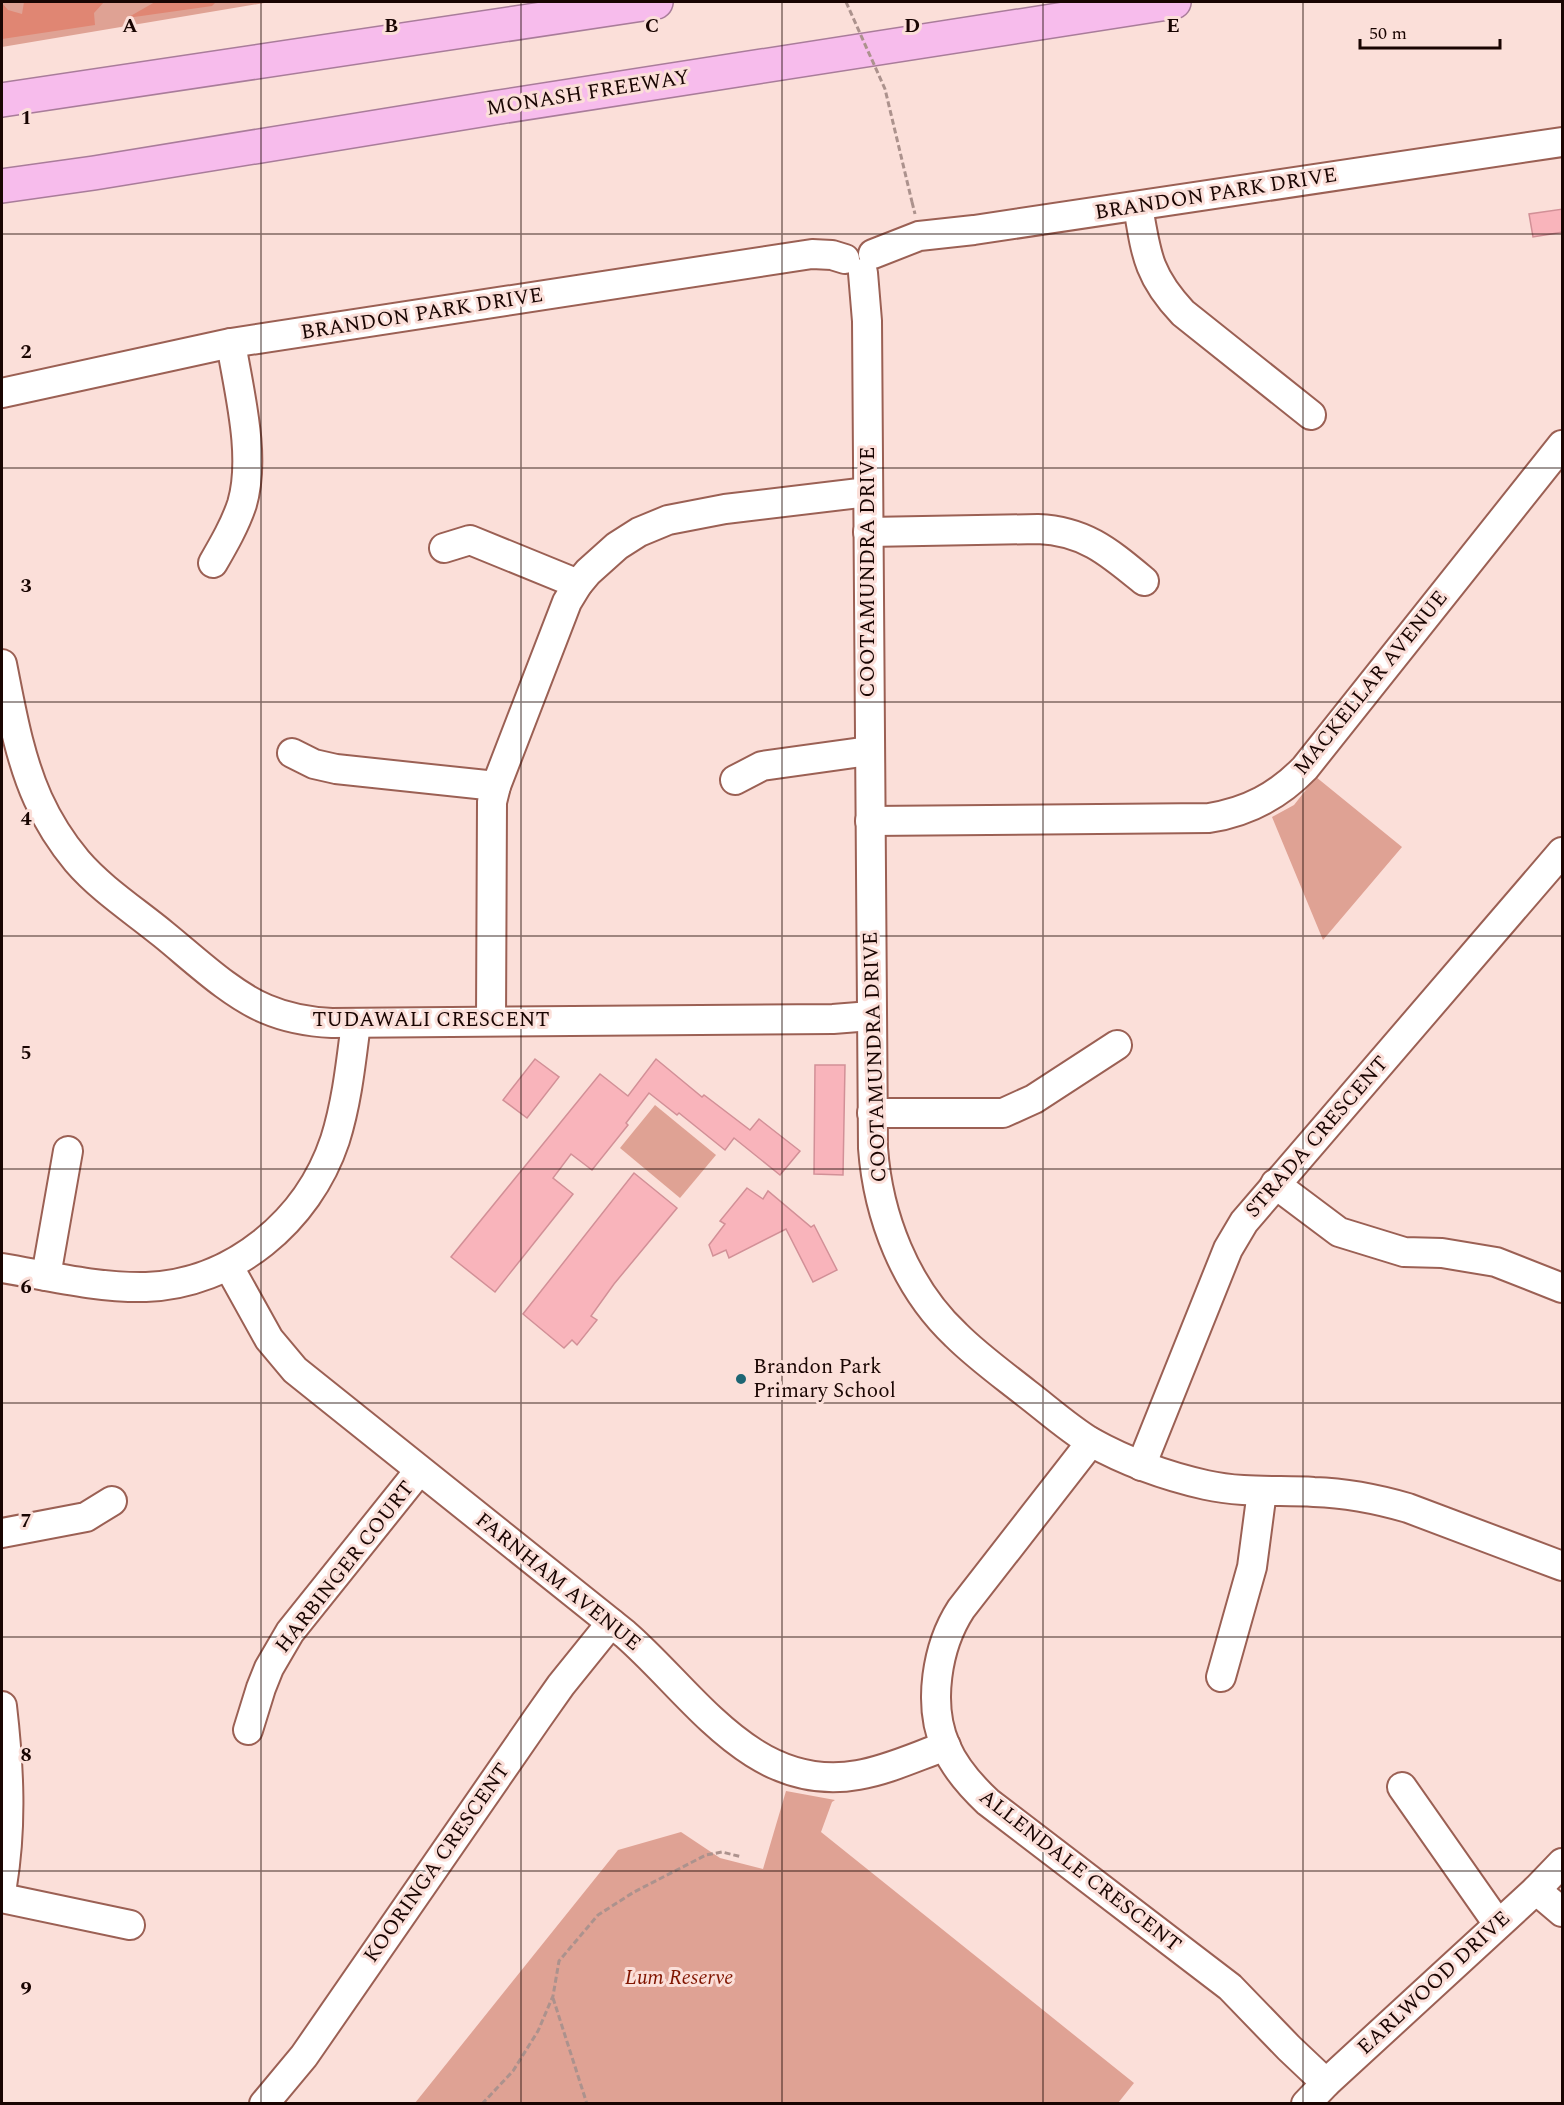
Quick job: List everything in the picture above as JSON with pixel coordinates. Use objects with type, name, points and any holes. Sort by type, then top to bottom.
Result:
[{"type":"highway","points":[[2,100],[656,2]]},
{"type":"highway","name":"MONASH FREEWAY","points":[[2,186],[1174,2]]},
{"type":"highway","points":[[2,196],[94,173]]},
{"type":"street","name":"BRANDON PARK DRIVE","points":[[2,393],[231,343],[812,254],[832,255],[860,262],[919,236],[974,230],[1563,142]]},
{"type":"street","points":[[1138,206],[1151,268],[1157,282],[1172,302],[1188,318],[1311,415]]},
{"type":"street","name":"COOTAMUNDRA DRIVE","points":[[860,262],[867,321],[871,1016],[875,1178],[894,1240],[914,1281],[940,1318],[956,1335],[1002,1374],[1091,1442],[1141,1466],[1206,1485],[1262,1491],[1334,1493],[1382,1501],[1408,1508],[1563,1566]]},
{"type":"street","points":[[213,563],[241,506],[247,478],[246,443],[231,343]]},
{"type":"street","name":"MACKELLAR AVENUE","points":[[870,820],[1209,818],[1238,812],[1269,798],[1282,790],[1305,768],[1563,445]]},
{"type":"street","points":[[491,1021],[491,811],[496,786],[562,612],[578,584],[617,546],[639,532],[668,520],[737,508],[868,492]]},
{"type":"street","points":[[868,532],[1064,531],[1095,544],[1144,581]]},
{"type":"street","points":[[444,548],[470,540],[578,584]]},
{"type":"street","name":"TUDAWALI CRESCENT","points":[[2,664],[28,775],[50,821],[78,862],[100,884],[226,984],[266,1009],[301,1020],[356,1023],[766,1020],[871,1016]]},
{"type":"street","points":[[735,780],[762,766],[869,751]]},
{"type":"street","points":[[292,753],[326,767],[496,786]]},
{"type":"street","name":"STRADA CRESCENT","points":[[1141,1466],[1228,1249],[1244,1222],[1563,852]]},
{"type":"street","points":[[2,1268],[106,1286],[149,1287],[177,1282],[229,1267],[249,1254],[285,1223],[301,1205],[321,1172],[335,1139],[342,1110],[356,1023]]},
{"type":"street","points":[[872,1113],[1003,1113],[1034,1099],[1117,1044]]},
{"type":"street","points":[[46,1276],[68,1151]]},
{"type":"street","points":[[1275,1184],[1338,1232],[1404,1252],[1442,1253],[1496,1262],[1563,1288]]},
{"type":"street","name":"FARNHAM AVENUE","points":[[229,1267],[265,1333],[285,1360],[308,1382],[611,1623],[640,1648],[698,1709],[760,1757],[793,1772],[821,1777],[858,1775],[945,1746]]},
{"type":"street","name":"ALLENDALE CRESCENT","points":[[1091,1442],[951,1624],[939,1662],[937,1691],[939,1719],[945,1746],[960,1770],[988,1802],[1230,1987],[1326,2083]]},
{"type":"street","name":"HARBINGER COURT","points":[[248,1730],[265,1678],[290,1632],[419,1471]]},
{"type":"street","points":[[1221,1677],[1254,1560],[1262,1491]]},
{"type":"street","points":[[2,1533],[86,1517],[112,1501]]},
{"type":"street","name":"KOORINGA CRESCENT","points":[[264,2103],[304,2056],[543,1710],[611,1623]]},
{"type":"street","points":[[2,1706],[9,1781],[6,1855],[2,1886]]},
{"type":"street","points":[[1402,1787],[1498,1924]]},
{"type":"street","name":"EARLWOOD DRIVE","points":[[1306,2103],[1563,1863]]},
{"type":"street","points":[[1536,1890],[1563,1912]]},
{"type":"street","points":[[2,1898],[130,1926]]},
{"type":"path","points":[[846,2],[885,89],[912,202]]},
{"type":"path","points":[[482,2103],[513,2071],[538,2031],[553,1996],[559,1961],[598,1915],[634,1892],[706,1855],[722,1852],[742,1857]]},
{"type":"path","points":[[553,1996],[587,2103]]},
{"type":"green space","points":[[2,2],[270,2],[2,47]]},
{"type":"green space","points":[[1316,777],[1402,847],[1323,940],[1272,817],[1294,805]]},
{"type":"green space","points":[[655,1105],[716,1155],[680,1198],[620,1148]]},
{"type":"green space","name":"Lum Reserve","points":[[786,1791],[835,1800],[832,1802],[821,1832],[1134,2083],[1118,2103],[415,2103],[618,1850],[681,1832],[720,1858],[763,1869]]},
{"type":"shaded area","points":[[24,2],[104,2],[94,13],[95,25],[2,39],[2,3],[8,10],[22,14]]},
{"type":"shaded area","points":[[155,2],[216,2],[212,6],[127,18]]},
{"type":"building","points":[[1563,209],[1563,232],[1533,237],[1529,214]]},
{"type":"building","points":[[535,1059],[559,1077],[527,1118],[503,1100]]},
{"type":"building","points":[[656,1059],[702,1097],[704,1095],[750,1130],[759,1119],[800,1151],[780,1175],[734,1138],[725,1150],[679,1113],[677,1115],[649,1093],[626,1123],[628,1125],[592,1170],[571,1154],[553,1178],[573,1194],[495,1292],[451,1257],[600,1074],[628,1096]]},
{"type":"building","points":[[815,1065],[845,1065],[843,1175],[814,1174]]},
{"type":"building","points":[[634,1173],[677,1208],[614,1284],[591,1316],[597,1320],[577,1345],[572,1340],[564,1348],[523,1314]]},
{"type":"building","points":[[747,1188],[763,1199],[768,1191],[811,1227],[814,1225],[837,1270],[813,1282],[786,1229],[729,1258],[726,1250],[713,1256],[709,1245],[725,1224],[720,1221]]},
{"type":"place","name":"Brandon Park Primary School","points":[[741,1379]]}]
